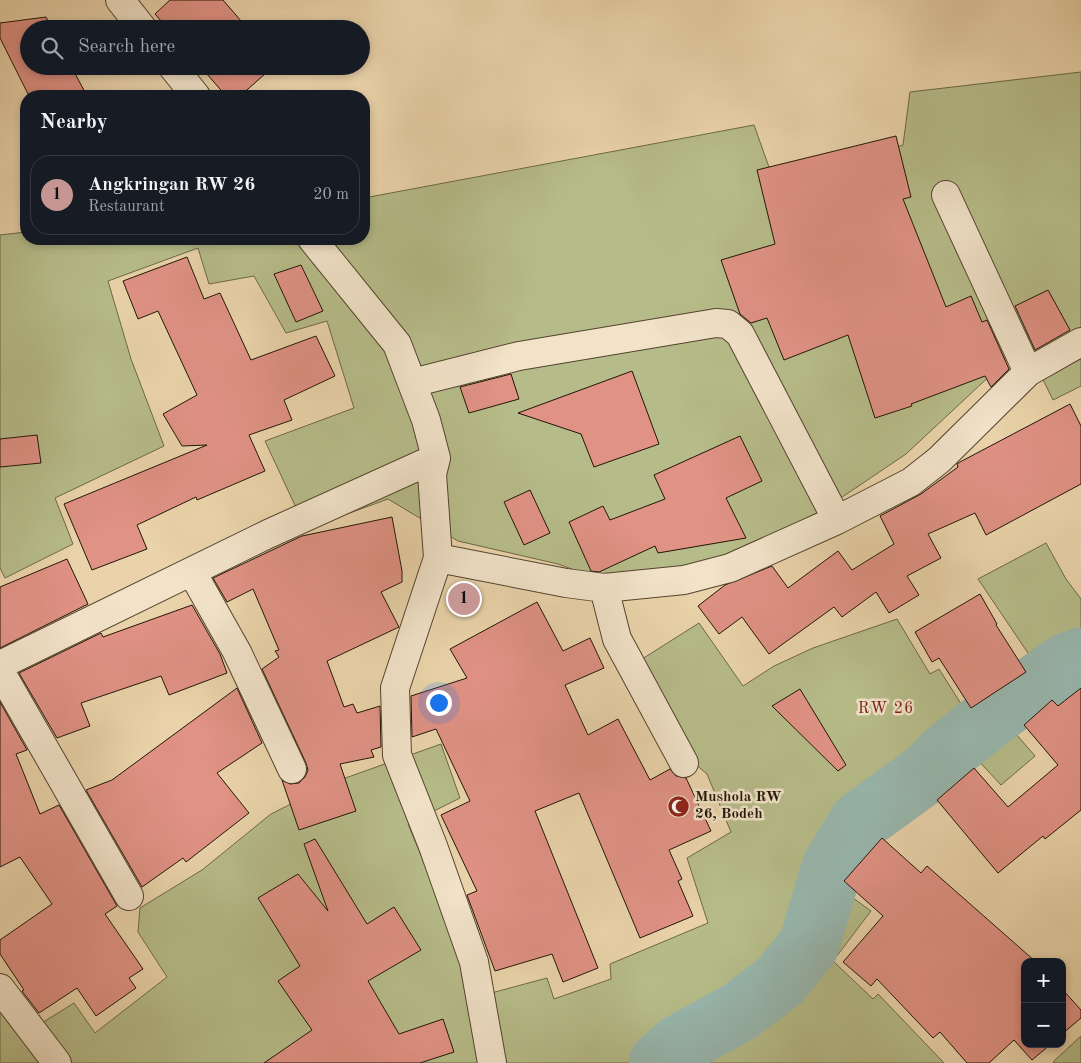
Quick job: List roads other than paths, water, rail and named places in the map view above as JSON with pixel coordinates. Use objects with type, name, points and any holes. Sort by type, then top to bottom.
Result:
[{"type":"street","points":[[120,0],[136,20]]},
{"type":"street","points":[[179,75],[191,90]]},
{"type":"street","points":[[946,195],[1028,372]]},
{"type":"street","points":[[317,245],[397,344],[426,420],[436,458],[432,474],[438,558],[396,688],[397,755],[433,846],[474,962],[492,1063]]},
{"type":"street","points":[[412,383],[519,356],[716,323],[728,324],[740,334],[837,520]]},
{"type":"street","points":[[438,558],[566,584],[604,588],[676,581],[730,568],[837,520],[911,482],[939,460],[1028,372],[1081,342]]},
{"type":"street","points":[[0,665],[268,534],[436,458]]},
{"type":"street","points":[[192,572],[237,652],[292,769]]},
{"type":"street","points":[[604,588],[617,639],[684,763]]},
{"type":"street","points":[[0,671],[129,896]]},
{"type":"street","points":[[0,988],[57,1063]]},
{"type":"waterway","points":[[659,1063],[679,1045],[739,1012],[780,981],[809,945],[832,867],[859,822],[928,772],[945,754],[995,714],[1065,664],[1081,658]]},
{"type":"place","name":"Angkringan RW 26","points":[[464,599]]},
{"type":"place","name":"Mushola RW 26, Bodeh","points":[[679,806]]},
{"type":"district","name":"RW 26","points":[[886,709]]}]
